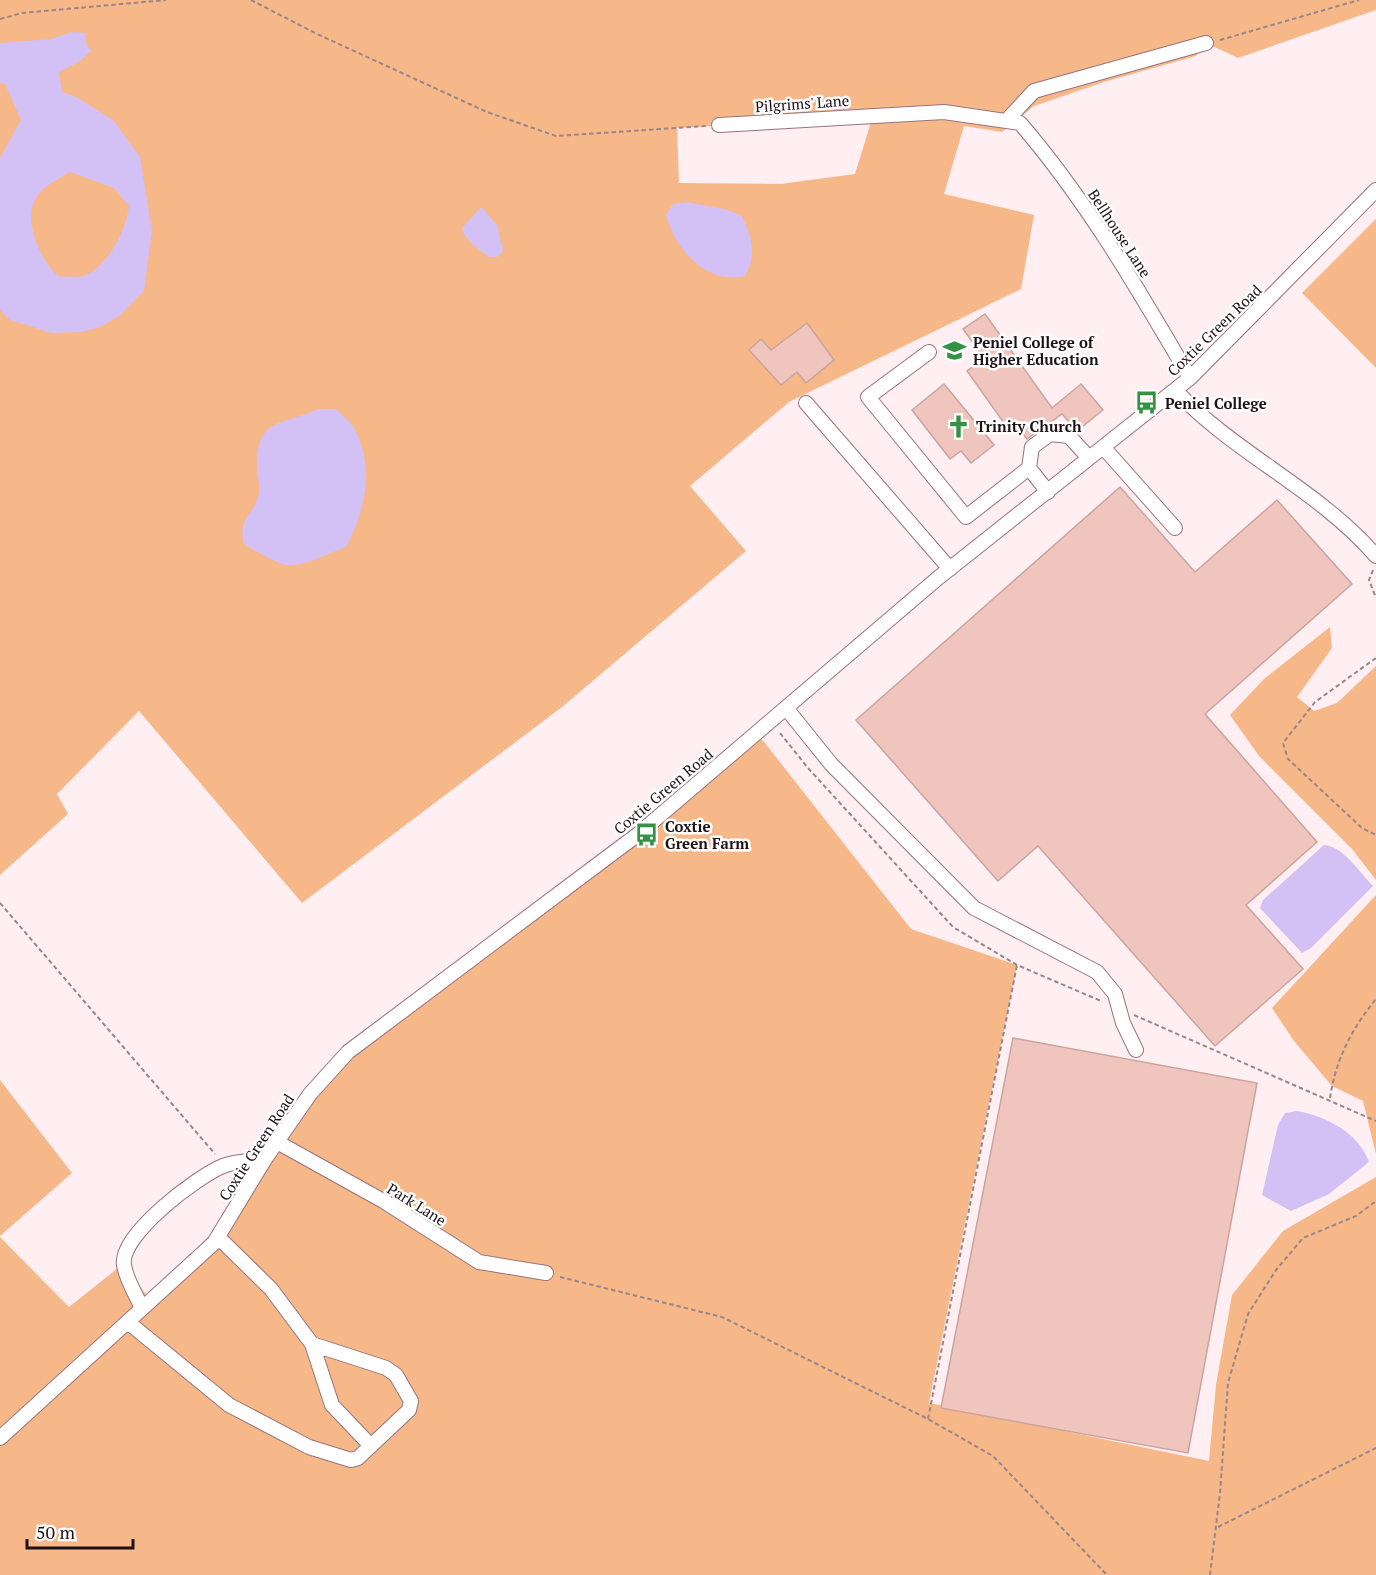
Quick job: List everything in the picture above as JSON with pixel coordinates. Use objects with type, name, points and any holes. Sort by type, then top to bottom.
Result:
[{"type":"street","points":[[1007,120],[1034,91],[1206,43]]},
{"type":"street","name":"Pilgrims' Lane","points":[[719,125],[944,112],[1007,120]]},
{"type":"street","name":"Bellhouse Lane","points":[[1007,120],[1020,123],[1058,167],[1127,271],[1190,378]]},
{"type":"street","name":"Coxtie Green Road","points":[[0,1438],[129,1323],[141,1308],[218,1237],[265,1159],[310,1094],[348,1052],[637,836],[950,569],[1190,378],[1376,190]]},
{"type":"street","points":[[928,352],[868,397],[966,518],[1029,468],[1032,447],[1050,434],[1069,436],[1089,458]]},
{"type":"street","points":[[1175,390],[1197,414],[1350,526],[1376,556]]},
{"type":"street","points":[[806,403],[950,569]]},
{"type":"street","points":[[1103,447],[1175,528]]},
{"type":"street","points":[[1029,468],[1048,492]]},
{"type":"street","points":[[1362,539],[1376,544]]},
{"type":"street","points":[[786,708],[831,764],[974,908],[1097,972],[1115,993],[1124,1023],[1136,1050]]},
{"type":"street","name":"Park Lane","points":[[278,1142],[385,1202],[479,1262],[546,1273]]},
{"type":"street","points":[[141,1308],[123,1264],[129,1244],[152,1218],[178,1195],[224,1166],[265,1159]]},
{"type":"street","points":[[218,1237],[271,1289],[312,1344],[332,1405],[370,1446]]},
{"type":"street","points":[[129,1323],[229,1406],[309,1447],[351,1460],[358,1458],[409,1410],[411,1401],[407,1390],[396,1375],[386,1368],[312,1344]]},
{"type":"path","points":[[0,19],[33,11],[166,0]]},
{"type":"path","points":[[251,0],[317,34],[487,112],[556,136],[719,125]]},
{"type":"path","points":[[1206,43],[1359,0]]},
{"type":"path","points":[[1376,565],[1369,580],[1376,598]]},
{"type":"path","points":[[1376,658],[1315,702],[1283,743],[1288,759],[1362,828],[1376,835]]},
{"type":"path","points":[[0,903],[224,1166]]},
{"type":"path","points":[[928,1419],[1017,965]]},
{"type":"path","points":[[1330,1099],[1335,1069],[1346,1045],[1376,999]]},
{"type":"path","points":[[1210,1575],[1228,1383],[1248,1314],[1276,1269],[1303,1238],[1356,1216],[1376,1201]]},
{"type":"path","points":[[546,1273],[723,1317],[928,1419],[993,1456],[1107,1575]]},
{"type":"path","points":[[1216,1528],[1376,1448]]},
{"type":"shaded area","points":[[0,0],[1376,0],[1376,10],[1238,58],[1206,43],[1196,56],[1104,82],[1034,106],[1002,132],[964,126],[944,194],[1034,215],[1021,289],[789,402],[690,486],[746,551],[562,707],[302,903],[139,711],[57,794],[68,814],[0,875]],"holes":[[[873,116],[855,174],[780,184],[679,183],[677,128]]]},
{"type":"shaded area","points":[[72,32],[85,33],[87,47],[92,50],[79,62],[59,72],[62,92],[76,97],[113,120],[140,157],[152,230],[144,291],[119,316],[100,327],[82,332],[52,333],[10,320],[0,310],[0,158],[21,120],[5,84],[0,83],[0,43],[51,39]],"holes":[[[70,172],[114,188],[129,206],[124,226],[114,247],[92,272],[80,277],[58,276],[45,261],[35,240],[31,218],[36,198],[46,186]]]},
{"type":"shaded area","points":[[687,202],[728,210],[742,216],[752,246],[751,260],[745,276],[718,275],[706,270],[685,252],[670,228],[666,215],[673,204]]},
{"type":"shaded area","points":[[481,207],[497,225],[503,251],[497,257],[489,257],[474,246],[465,236],[462,228]]},
{"type":"shaded area","points":[[1376,219],[1376,368],[1302,293]]},
{"type":"shaded area","points":[[318,409],[336,409],[355,430],[365,459],[365,490],[362,505],[346,547],[307,562],[292,565],[281,564],[243,543],[243,527],[259,494],[258,449],[267,430],[284,421]]},
{"type":"shaded area","points":[[1330,627],[1332,648],[1297,697],[1314,711],[1337,703],[1376,666],[1376,880],[1352,849],[1259,756],[1230,715],[1264,679]]},
{"type":"shaded area","points":[[757,733],[911,929],[1017,965],[929,1403],[1209,1461],[1216,1385],[1232,1295],[1283,1231],[1376,1177],[1376,1575],[0,1575],[0,1237],[69,1307],[123,1264],[148,1297],[214,1231],[330,1070]]},
{"type":"shaded area","points":[[1324,845],[1344,855],[1373,886],[1311,948],[1302,953],[1260,908],[1263,900]]},
{"type":"shaded area","points":[[1376,895],[1376,1154],[1363,1101],[1332,1086],[1294,1041],[1272,1008]]},
{"type":"shaded area","points":[[0,1080],[72,1173],[0,1236]]},
{"type":"shaded area","points":[[1297,1111],[1319,1117],[1349,1134],[1358,1142],[1369,1162],[1329,1194],[1291,1211],[1262,1195],[1278,1125],[1285,1113]]},
{"type":"building","points":[[985,314],[1052,408],[1081,384],[1103,410],[1077,431],[1062,414],[1027,439],[1012,421],[1006,426],[967,371],[984,358],[963,329]]},
{"type":"building","points":[[807,323],[834,360],[806,383],[797,372],[781,385],[749,350],[761,339],[771,350]]},
{"type":"building","points":[[944,384],[994,445],[971,463],[961,451],[950,459],[912,410]]},
{"type":"building","points":[[1120,487],[1195,572],[1277,500],[1352,584],[1205,714],[1317,842],[1246,905],[1303,969],[1215,1046],[1038,846],[998,881],[856,720]]},
{"type":"building","points":[[1013,1038],[1257,1083],[1188,1453],[941,1408]]},
{"type":"place","name":"Peniel College of Higher Education","points":[[955,351]]},
{"type":"place","name":"Peniel College","points":[[1147,403]]},
{"type":"place","name":"Trinity Church","points":[[958,426]]},
{"type":"place","name":"Coxtie Green Farm","points":[[647,835]]}]
